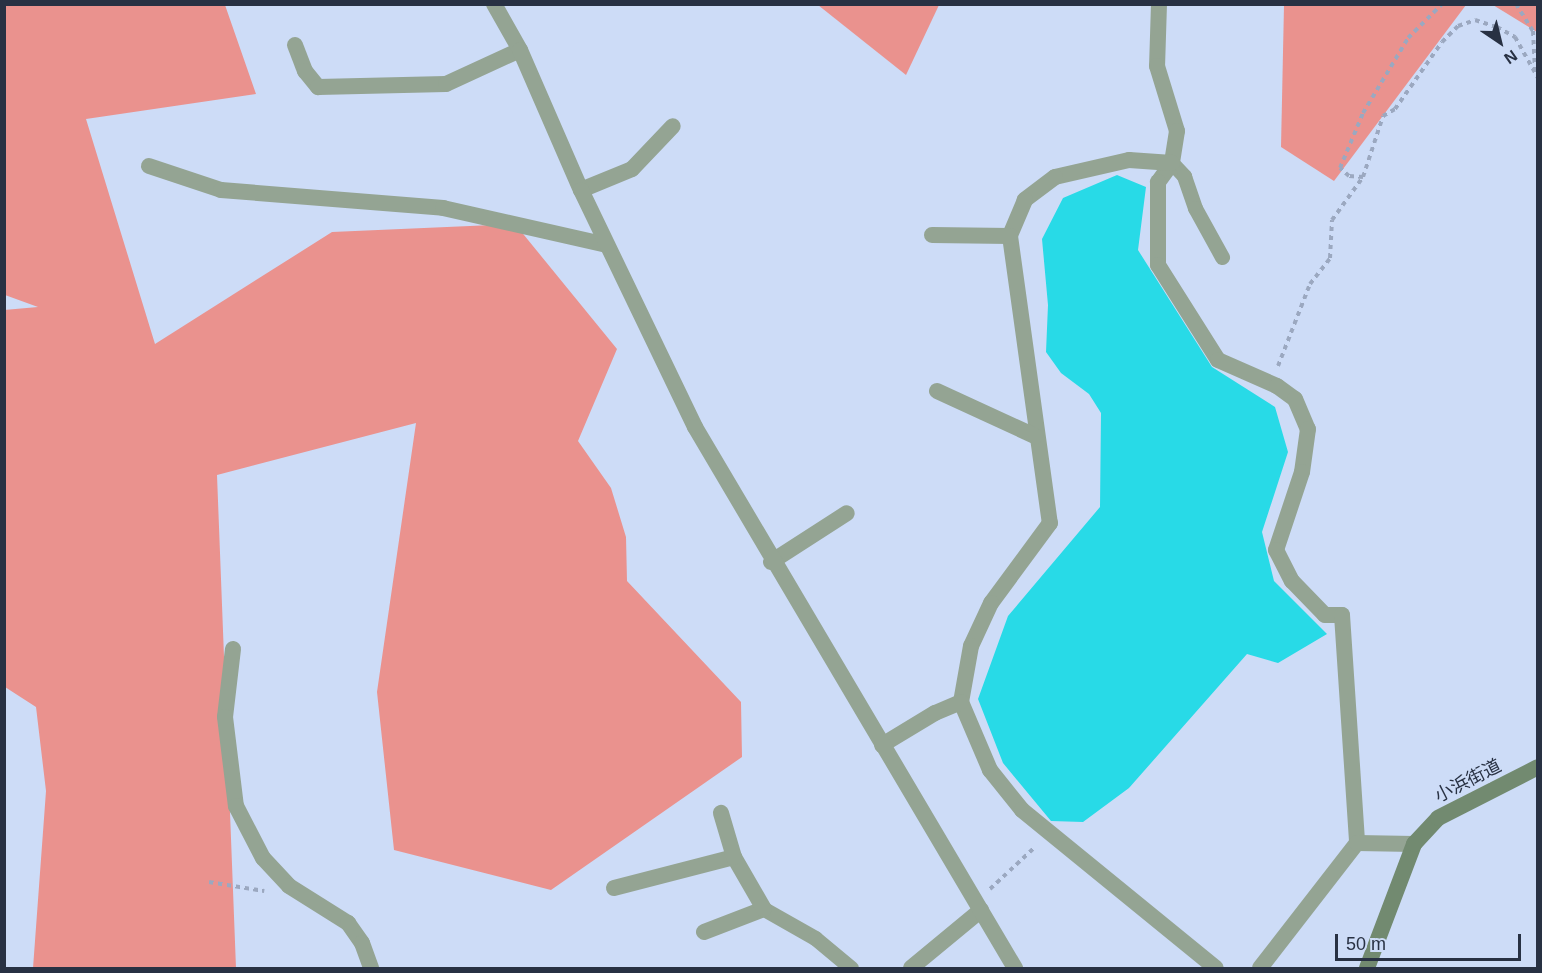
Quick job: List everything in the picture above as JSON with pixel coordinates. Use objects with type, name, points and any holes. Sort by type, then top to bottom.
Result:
[{"type":"main road","name":"小浜街道","points":[[1367,969],[1414,844],[1437,818],[1538,767]]},
{"type":"street","points":[[494,4],[520,50],[580,190],[695,427],[771,562],[1015,969]]},
{"type":"street","points":[[1159,4],[1158,66],[1177,131],[1172,163],[1158,182],[1158,265],[1218,360],[1269,383],[1295,399],[1308,429],[1302,472],[1276,550],[1292,581],[1325,615],[1342,615],[1357,843],[1260,969]]},
{"type":"street","points":[[295,45],[306,71],[318,87],[446,84],[520,50]]},
{"type":"street","points":[[580,190],[632,169],[673,126]]},
{"type":"street","points":[[1172,163],[1129,160],[1054,177],[1025,200],[1010,236],[1035,436],[1050,523],[991,603],[971,646],[961,702],[990,770],[1022,810],[1049,835],[1216,969]]},
{"type":"street","points":[[149,166],[221,190],[443,208],[607,245]]},
{"type":"street","points":[[932,235],[1010,236]]},
{"type":"street","points":[[937,391],[1035,436]]},
{"type":"street","points":[[771,562],[847,513]]},
{"type":"street","points":[[232,649],[225,717],[236,806],[263,858],[289,886],[348,923],[362,943],[370,969]]},
{"type":"street","points":[[882,746],[934,713],[961,702]]},
{"type":"street","points":[[704,932],[764,909],[734,857],[721,813]]},
{"type":"street","points":[[1357,843],[1414,844]]},
{"type":"street","points":[[614,888],[734,857]]},
{"type":"street","points":[[911,969],[979,906]]},
{"type":"lane","points":[[1172,163],[1184,176],[1195,208],[1222,257]]},
{"type":"lane","points":[[764,909],[815,938],[851,969]]},
{"type":"path","points":[[1362,177],[1349,176],[1340,168],[1363,113],[1408,38],[1442,4]]},
{"type":"path","points":[[1516,4],[1533,30],[1536,76]]},
{"type":"path","points":[[1269,383],[1286,353],[1310,284],[1330,258],[1332,220],[1362,177],[1383,116],[1395,108],[1458,26],[1475,20],[1497,27],[1515,38],[1536,76]]},
{"type":"path","points":[[1538,214],[1538,221]]},
{"type":"path","points":[[979,906],[1049,835]]},
{"type":"path","points":[[209,882],[280,894],[289,886]]},
{"type":"shaded area","points":[[5,5],[225,5],[256,94],[86,119],[155,344],[332,232],[515,224],[617,349],[578,441],[611,488],[626,537],[627,581],[741,702],[742,757],[551,890],[394,850],[377,692],[416,423],[217,475],[236,968],[33,968],[46,791],[36,707],[5,687],[4,310],[38,307],[5,295]]},
{"type":"shaded area","points":[[818,5],[939,5],[906,75]]},
{"type":"shaded area","points":[[1284,5],[1466,5],[1334,181],[1281,147]]},
{"type":"shaded area","points":[[1493,5],[1537,5],[1537,32]]},
{"type":"water","points":[[1117,175],[1146,187],[1138,250],[1212,367],[1275,407],[1288,452],[1262,532],[1274,581],[1327,634],[1278,663],[1247,654],[1129,788],[1083,822],[1051,821],[1003,763],[978,699],[1008,616],[1100,507],[1101,413],[1089,394],[1061,373],[1046,352],[1048,305],[1042,239],[1063,198]]}]
